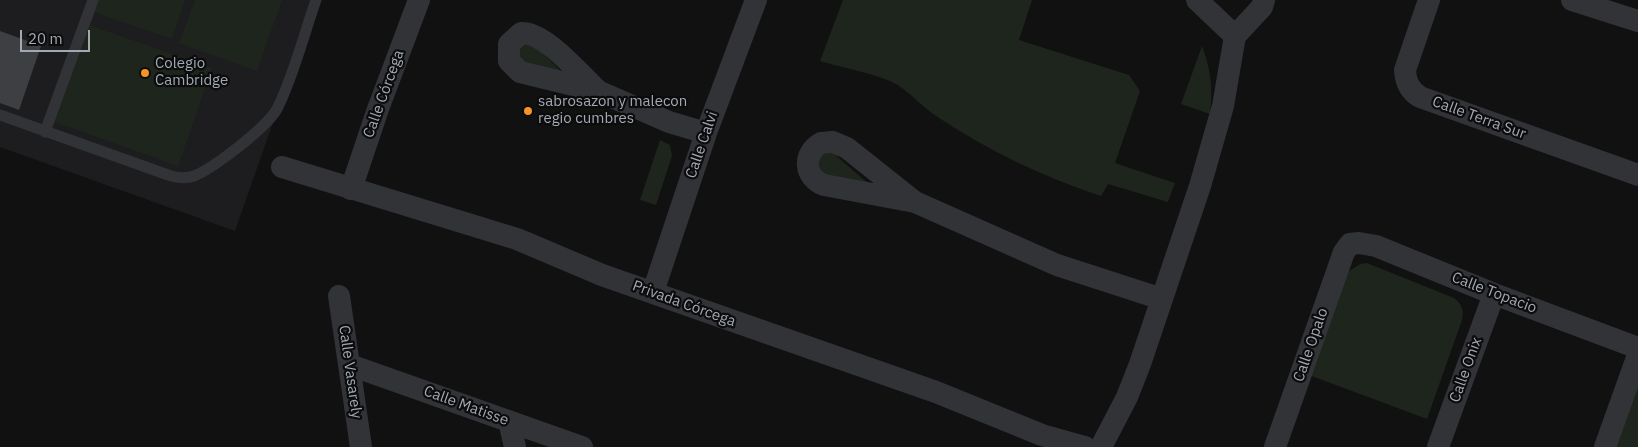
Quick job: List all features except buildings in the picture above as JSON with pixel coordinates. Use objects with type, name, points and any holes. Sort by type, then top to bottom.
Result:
[{"type":"street","name":"Calle Córcega","points":[[352,189],[378,109],[419,0]]},
{"type":"street","name":"Calle Calvi","points":[[653,292],[706,132],[756,0]]},
{"type":"street","points":[[1198,0],[1234,36]]},
{"type":"street","points":[[1101,447],[1128,396],[1200,186],[1218,125],[1234,36],[1262,7],[1264,0]]},
{"type":"street","name":"Calle Terra Sur","points":[[1429,0],[1405,70],[1406,80],[1414,93],[1420,98],[1638,175]]},
{"type":"street","points":[[1572,0],[1638,21]]},
{"type":"street","points":[[598,91],[655,116],[706,132]]},
{"type":"street","name":"Privada Córcega","points":[[282,167],[518,239],[602,275],[936,392],[1042,434],[1085,447]]},
{"type":"street","points":[[915,202],[1057,265],[1162,299]]},
{"type":"street","name":"Calle Topacio","points":[[1350,244],[1359,243],[1376,246],[1494,294],[1638,348]]},
{"type":"street","name":"Calle Opalo","points":[[1275,447],[1344,252],[1350,244]]},
{"type":"street","name":"Calle Onix","points":[[1438,447],[1494,294]]},
{"type":"street","name":"Calle Vasarely","points":[[339,296],[361,447]]},
{"type":"street","points":[[1605,447],[1638,355]]},
{"type":"street","name":"Calle Matisse","points":[[350,365],[582,447]]},
{"type":"street","points":[[509,421],[514,447]]},
{"type":"lane","points":[[45,132],[93,0]]},
{"type":"lane","points":[[0,115],[172,176],[180,178],[194,176],[219,162],[261,127],[276,111],[316,0]]},
{"type":"shaded area","name":"Colegio Cambridge","points":[[0,0],[316,0],[235,231],[0,147]]},
{"type":"shaded area","points":[[98,0],[185,0],[172,39],[94,12]]},
{"type":"shaded area","points":[[195,0],[282,0],[257,71],[179,43]]},
{"type":"shaded area","points":[[843,0],[1032,0],[1019,40],[1129,75],[1140,91],[1115,163],[1175,183],[1168,202],[1108,184],[1101,196],[1079,189],[1016,162],[975,140],[936,116],[894,83],[820,61]]},
{"type":"shaded area","points":[[89,25],[212,68],[178,166],[55,122]]},
{"type":"shaded area","points":[[523,42],[537,48],[561,71],[523,70],[513,50]]},
{"type":"shaded area","points":[[1202,46],[1210,80],[1210,114],[1181,104]]},
{"type":"shaded area","points":[[660,140],[670,145],[672,156],[656,205],[640,200]]},
{"type":"shaded area","points":[[833,153],[870,185],[843,187],[812,164],[819,154]]},
{"type":"shaded area","points":[[1367,263],[1454,298],[1462,308],[1462,320],[1427,419],[1309,375],[1348,272],[1360,264]]},
{"type":"shaded area","points":[[1638,372],[1638,447],[1611,447]]},
{"type":"place","name":"Colegio Cambridge","points":[[145,73]]},
{"type":"place","name":"sabrosazon y malecon regio cumbres","points":[[528,111]]}]
